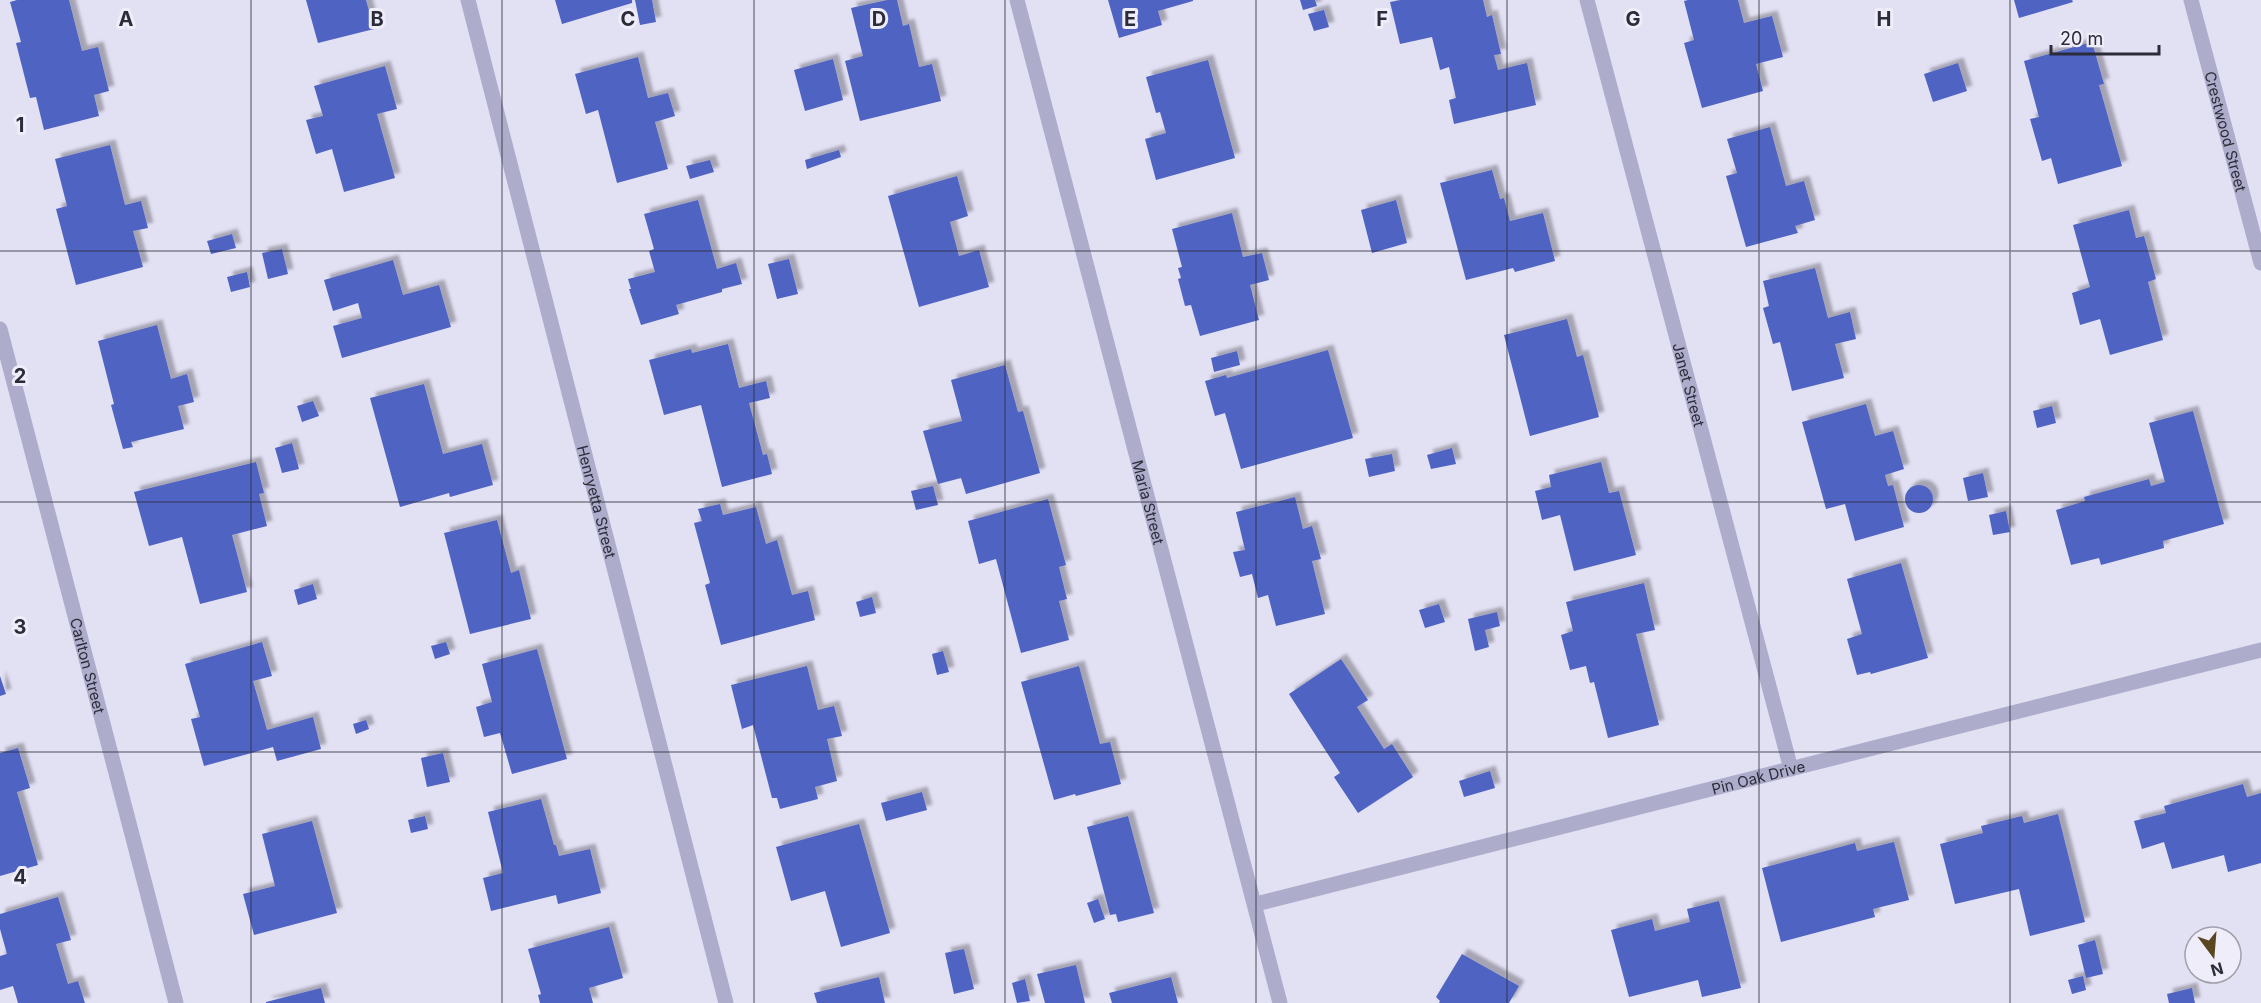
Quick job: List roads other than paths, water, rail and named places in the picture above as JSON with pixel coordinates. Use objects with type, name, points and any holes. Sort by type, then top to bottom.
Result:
[{"type":"street","name":"Henryetta Street","points":[[468,0],[726,1003]]},
{"type":"street","name":"Maria Street","points":[[1017,0],[1256,904],[1280,1003]]},
{"type":"street","name":"Janet Street","points":[[1587,0],[1791,769]]},
{"type":"street","name":"Crestwood Street","points":[[2191,0],[2261,263]]},
{"type":"street","name":"Carlton Street","points":[[0,328],[176,1003]]},
{"type":"street","name":"Pin Oak Drive","points":[[1256,904],[2261,650]]}]
